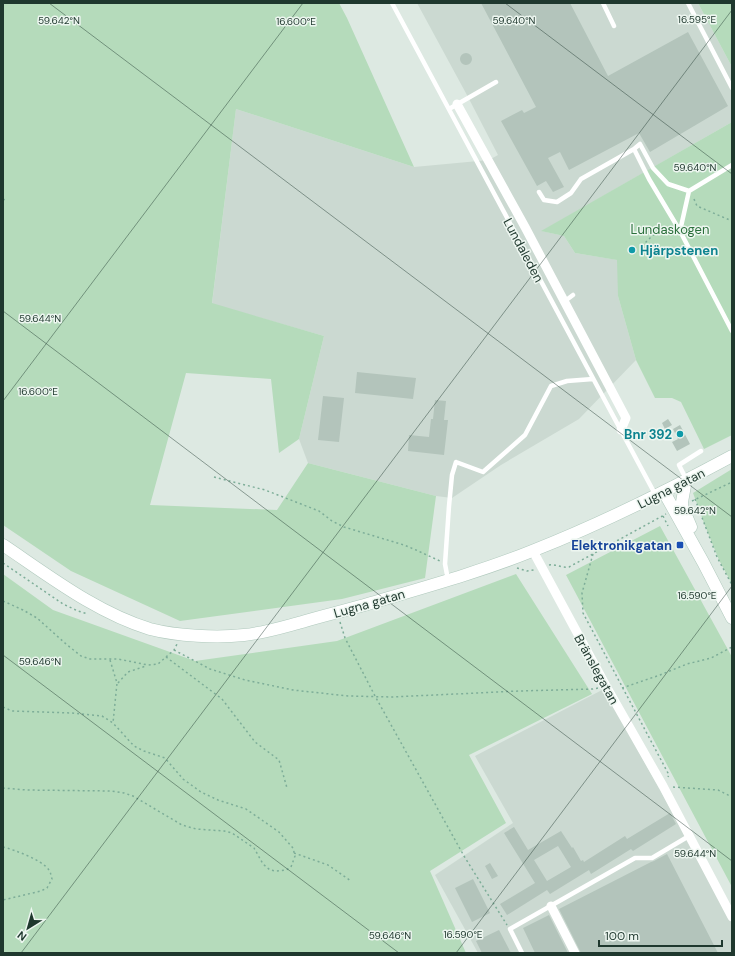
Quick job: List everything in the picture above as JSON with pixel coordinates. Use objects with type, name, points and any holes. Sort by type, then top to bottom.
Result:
[{"type":"main road","name":"Lugna gatan","points":[[3,545],[60,584],[96,605],[122,618],[151,629],[196,636],[245,635],[337,613],[448,580],[533,551],[660,494],[732,456]]},
{"type":"main road","name":"Lundaleden","points":[[686,480],[682,506],[702,553],[703,562]]},
{"type":"main road","name":"Lundaleden","points":[[660,494],[703,562],[732,618]]},
{"type":"street","points":[[453,106],[525,227],[626,418],[620,430]]},
{"type":"street","name":"Bränslegatan","points":[[533,551],[732,917]]},
{"type":"street","points":[[550,906],[575,953]]},
{"type":"lane","name":"Lundaleden","points":[[392,3],[453,106],[620,430],[660,494]]},
{"type":"lane","points":[[602,3],[614,26]]},
{"type":"lane","points":[[688,3],[732,88]]},
{"type":"lane","points":[[453,106],[496,82]]},
{"type":"lane","points":[[539,192],[544,200],[557,202],[571,193],[581,179],[634,149],[640,144],[653,168],[668,184],[689,191]]},
{"type":"lane","points":[[634,149],[649,179],[680,231],[732,331]]},
{"type":"lane","points":[[680,231],[689,191],[732,165]]},
{"type":"lane","points":[[565,301],[573,295]]},
{"type":"lane","points":[[448,580],[445,564],[450,493],[452,475],[456,462],[483,472],[525,435],[551,386],[567,381],[593,379]]},
{"type":"lane","points":[[686,480],[677,463],[701,452]]},
{"type":"lane","points":[[522,953],[510,929],[635,858],[652,858],[689,836]]},
{"type":"path","points":[[689,191],[697,206],[732,221]]},
{"type":"path","points":[[642,246],[653,235],[680,231]]},
{"type":"path","points":[[214,477],[265,490],[319,511],[332,521],[344,527],[416,550],[445,564]]},
{"type":"path","points":[[732,482],[695,499],[717,557],[732,585]]},
{"type":"path","points":[[515,568],[529,571],[551,565],[569,567],[663,516],[668,526]]},
{"type":"path","points":[[593,554],[582,593],[583,613],[669,775]]},
{"type":"path","points":[[3,563],[63,604],[78,611],[90,614]]},
{"type":"path","points":[[3,601],[37,618],[81,656],[90,659],[118,659],[148,665]]},
{"type":"path","points":[[337,613],[345,638],[375,696],[464,856],[510,929]]},
{"type":"path","points":[[117,683],[128,672],[148,665],[158,664],[174,650],[178,642]]},
{"type":"path","points":[[622,688],[687,664],[711,658],[732,647]]},
{"type":"path","points":[[174,650],[210,670],[245,680],[293,690],[348,696],[392,697],[519,691],[593,690],[606,686]]},
{"type":"path","points":[[166,657],[222,699],[255,742],[278,760],[287,788]]},
{"type":"path","points":[[109,659],[117,683],[113,723]]},
{"type":"path","points":[[3,707],[12,711],[72,713],[102,716],[113,723],[134,746],[165,758],[183,779],[201,792],[218,800],[246,808],[252,812],[279,832],[293,848],[295,856],[291,866],[286,870],[276,872],[270,870],[263,864],[254,848],[232,833],[196,829],[182,825],[133,796],[124,793],[111,791],[27,790],[3,788]]},
{"type":"path","points":[[662,786],[718,790],[732,797]]},
{"type":"path","points":[[3,847],[15,850],[43,864],[50,871],[52,879],[47,888],[3,900]]},
{"type":"path","points":[[294,853],[328,865],[351,881]]},
{"type":"shaded area","points":[[417,3],[698,3],[732,67],[732,122],[542,231],[564,236],[575,253],[618,260],[618,296],[636,360],[579,419],[501,465],[452,498],[436,496],[308,463],[299,439],[324,336],[212,304],[236,109],[414,167],[489,160],[498,155]]},
{"type":"shaded area","points":[[604,689],[732,920],[732,953],[478,953],[435,875],[513,823],[475,756]]},
{"type":"green space","points":[[3,3],[339,3],[414,167],[236,109],[212,303],[324,336],[299,439],[279,453],[271,379],[186,373],[150,505],[277,510],[308,463],[436,496],[425,578],[342,599],[180,621],[71,571],[3,525]]},
{"type":"green space","points":[[698,3],[732,3],[732,67]]},
{"type":"green space","name":"Lundaskogen","points":[[732,122],[732,435],[704,449],[681,402],[672,398],[655,398],[636,360],[618,296],[617,260],[575,253],[564,236],[541,231]]},
{"type":"green space","points":[[732,469],[732,584],[719,560],[693,493]]},
{"type":"green space","points":[[660,526],[732,657],[732,887],[566,575]]},
{"type":"green space","points":[[3,574],[53,610],[195,661],[337,641],[516,574],[592,694],[469,755],[506,823],[430,871],[466,953],[3,953]]},
{"type":"building","points":[[481,3],[570,3],[608,76],[688,32],[728,106],[650,152],[639,133],[569,170],[560,152],[548,158],[564,187],[553,192],[546,181],[537,186],[501,121],[522,110],[524,113],[536,107]]},
{"type":"building","points":[[464,53],[468,53],[472,59],[468,65],[464,65],[460,61],[460,57]]},
{"type":"building","points":[[357,372],[416,378],[413,399],[355,393]]},
{"type":"building","points":[[323,396],[344,398],[339,442],[318,440]]},
{"type":"building","points":[[435,400],[446,401],[444,420],[448,420],[444,455],[408,451],[409,435],[429,437]]},
{"type":"building","points":[[668,419],[672,425],[665,429],[662,423]]},
{"type":"building","name":"Bnr 392","points":[[680,425],[690,444],[677,451],[672,442],[678,439],[673,429]]},
{"type":"building","points":[[670,813],[676,824],[633,851],[631,849],[591,874],[589,870],[550,894],[547,890],[507,915],[500,904],[535,883],[504,833],[514,827],[528,850],[561,831],[581,861],[583,860],[584,862],[625,836],[627,839]],"holes":[[[558,846],[571,867],[547,881],[534,860]]]},
{"type":"building","points":[[667,854],[718,953],[581,953],[559,909]]},
{"type":"building","points":[[490,863],[498,876],[492,879],[485,866]]},
{"type":"building","points":[[473,879],[490,913],[472,922],[455,888]]},
{"type":"building","points":[[549,915],[568,953],[535,953],[523,928]]},
{"type":"building","points":[[499,930],[511,953],[482,953],[476,941]]},
{"type":"place","name":"Hjärpstenen","points":[[632,250]]},
{"type":"place","name":"Bnr 392","points":[[680,434]]},
{"type":"place","name":"Elektronikgatan","points":[[680,545]]}]
